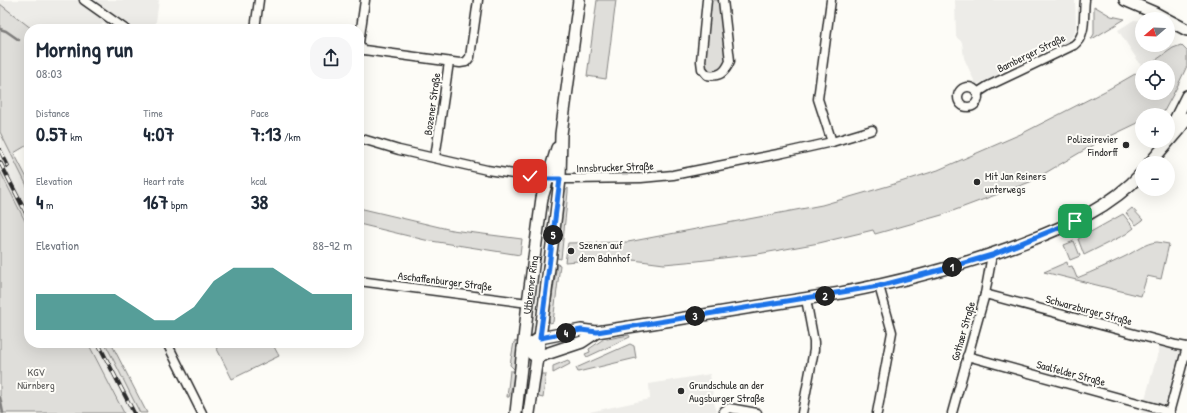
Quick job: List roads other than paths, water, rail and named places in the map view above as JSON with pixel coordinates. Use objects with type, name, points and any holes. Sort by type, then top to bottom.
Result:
[{"type":"main road","name":"Utbremer Ring","points":[[529,413],[560,179],[561,134],[579,0]]},
{"type":"main road","points":[[1125,0],[1141,3],[1156,12]]},
{"type":"main road","points":[[1175,23],[1187,30]]},
{"type":"main road","points":[[1175,120],[1187,96]]},
{"type":"main road","points":[[1175,132],[1187,118]]},
{"type":"main road","name":"Utbremer Ring","points":[[516,413],[528,303],[542,198],[561,134]]},
{"type":"main road","points":[[1156,156],[1162,148]]},
{"type":"main road","points":[[597,332],[582,342],[537,357],[523,349],[540,338],[581,330],[597,332],[879,286],[944,269],[992,255],[1054,230],[1090,213],[1114,198],[1135,179]]},
{"type":"street","points":[[84,0],[118,24]]},
{"type":"street","points":[[256,24],[259,0]]},
{"type":"street","points":[[362,24],[365,0]]},
{"type":"street","name":"Bozener Straße","points":[[435,158],[449,62],[466,62],[470,57],[478,0]]},
{"type":"street","points":[[707,0],[701,61],[702,69],[706,75],[714,77],[727,69],[730,61],[723,0]]},
{"type":"street","points":[[831,0],[818,99],[832,142]]},
{"type":"street","name":"Bamberger Straße","points":[[977,93],[988,86],[1074,45],[1079,41],[1082,34],[1085,0]]},
{"type":"street","points":[[364,50],[449,62]]},
{"type":"street","name":"Innsbrucker Straße","points":[[364,140],[399,150],[487,170],[547,179],[640,178],[673,175],[776,155],[832,142],[872,130]]},
{"type":"street","name":"Gothaer Straße","points":[[952,413],[984,294],[992,255]]},
{"type":"street","name":"Aschaffenburger Straße","points":[[364,282],[528,303]]},
{"type":"street","points":[[877,413],[892,332],[879,286]]},
{"type":"street","name":"Schwarzburger Straße","points":[[984,294],[1187,347]]},
{"type":"street","points":[[802,413],[814,350],[814,342],[806,298]]},
{"type":"street","points":[[1169,413],[1187,347]]},
{"type":"street","points":[[170,348],[202,413]]},
{"type":"street","name":"Saalfelder Straße","points":[[967,356],[1156,408],[1169,413]]},
{"type":"street","points":[[724,412],[729,408],[757,413]]},
{"type":"waterway","points":[[0,29],[6,31],[19,40]]},
{"type":"waterway","points":[[0,397],[3,413]]},
{"type":"railway","points":[[0,150],[8,166]]},
{"type":"railway","points":[[0,162],[24,209]]},
{"type":"railway","points":[[101,348],[134,413]]},
{"type":"place","name":"Polizeirevier Findorff","points":[[1126,145]]},
{"type":"place","name":"Mit Jan Reiners unterwegs","points":[[977,182]]},
{"type":"place","name":"Szenen auf dem Bahnhof","points":[[571,251]]},
{"type":"place","name":"Grundschule an der Augsburger Straße","points":[[681,391]]},
{"type":"park label","name":"KGV Nürnberg","points":[[36,378]]}]
